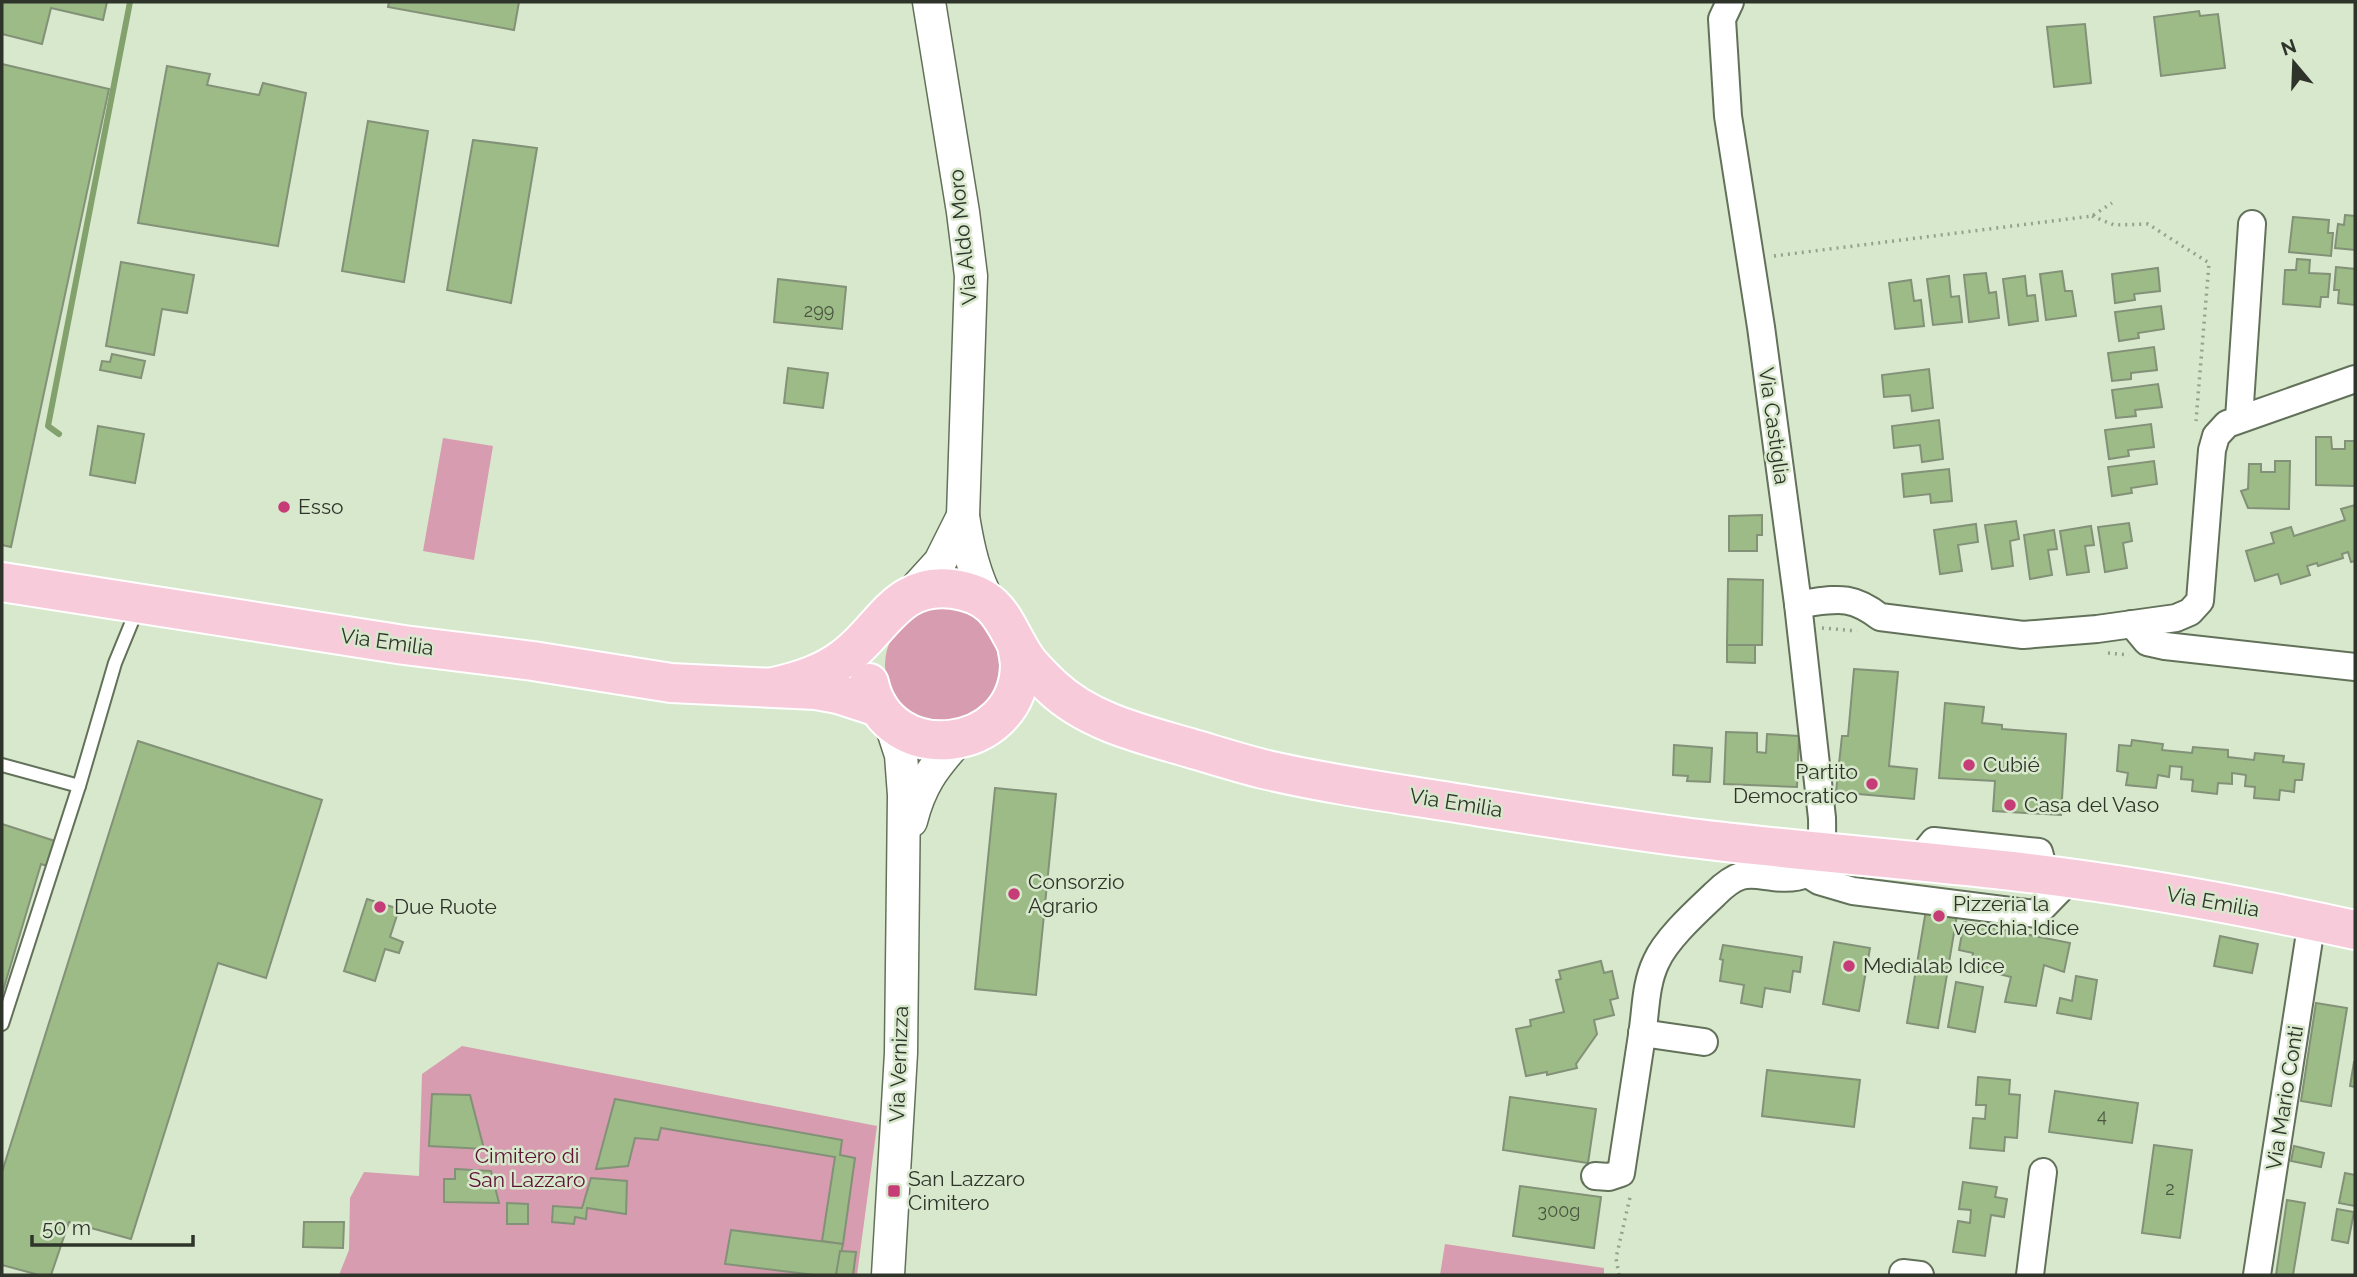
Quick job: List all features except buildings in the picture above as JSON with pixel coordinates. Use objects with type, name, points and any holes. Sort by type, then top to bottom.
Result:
[{"type":"main road","name":"Via Emilia","points":[[2,582],[404,645],[671,682],[774,687],[838,694],[884,714],[910,735],[933,741],[957,741],[977,734],[995,722],[1008,706],[1017,687],[1020,666],[1017,645]]},
{"type":"main road","name":"Via Emilia","points":[[774,687],[826,670],[860,645],[894,606],[910,595],[930,589],[950,588],[971,593],[989,603],[1007,622],[1029,664],[1069,702],[1099,718],[1263,769],[1345,785],[1691,838],[1814,863],[1917,862],[2058,877],[2205,899],[2355,930]]},
{"type":"main road","name":"Via Emilia","points":[[880,621],[871,636],[866,673],[870,691],[884,714]]},
{"type":"main road","name":"Via Emilia","points":[[995,722],[1043,713],[1099,718]]},
{"type":"street","name":"Via Aldo Moro","points":[[929,2],[971,276],[963,516],[968,551],[979,585],[989,603]]},
{"type":"street","name":"Via Castiglia","points":[[1730,2],[1722,19],[1728,116],[1761,327],[1798,604],[1822,829],[1814,863]]},
{"type":"street","points":[[2239,419],[2252,224]]},
{"type":"street","points":[[1798,604],[1849,599],[1880,617],[2023,635],[2176,618],[2190,612],[2200,601],[2212,450],[2216,436],[2227,424],[2239,419],[2355,379]]},
{"type":"street","name":"Via Aldo Moro","points":[[910,595],[940,562],[963,516]]},
{"type":"street","points":[[2132,624],[2147,642],[2165,646],[2355,667]]},
{"type":"street","name":"Via Vernizza","points":[[884,714],[901,755],[904,795],[901,1053],[888,1275]]},
{"type":"street","name":"Via Vernizza","points":[[903,853],[923,785],[933,768],[957,741]]},
{"type":"street","points":[[1691,838],[1712,856],[1718,890]]},
{"type":"street","name":"Via Emilia","points":[[1608,1175],[1643,1033],[1651,974],[1657,959],[1718,890],[1741,876],[1792,879],[1814,863],[1819,881],[1853,891],[2036,914],[2058,877]]},
{"type":"street","name":"Via Mario Conti","points":[[2257,1275],[2312,920]]},
{"type":"street","points":[[1643,1033],[1704,1042]]},
{"type":"street","points":[[2030,1275],[2043,1172]]},
{"type":"lane","points":[[2,1024],[79,786],[115,663],[140,604]]},
{"type":"lane","points":[[2,765],[79,786]]},
{"type":"path","points":[[1776,268],[1774,254],[2092,216],[2112,203]]},
{"type":"path","points":[[2092,216],[2114,225],[2148,224],[2209,263],[2196,428]]},
{"type":"path","points":[[1608,1175],[1631,1193],[1616,1258],[1619,1275]]},
{"type":"green space","points":[[443,438],[493,446],[474,560],[423,551]]},
{"type":"green space","points":[[942,608],[964,612],[982,625],[995,643],[999,665],[995,687],[982,705],[964,718],[942,722],[920,718],[902,705],[889,687],[885,665],[889,643],[902,625],[920,612]]},
{"type":"green space","name":"Cimitero di San Lazzaro","points":[[462,1046],[877,1126],[857,1275],[339,1275],[349,1250],[350,1198],[364,1172],[419,1176],[422,1074]]},
{"type":"green space","points":[[1445,1244],[1604,1268],[1604,1275],[1440,1275]]},
{"type":"waterway","points":[[59,434],[48,426],[130,2]]},
{"type":"place","name":"Esso","points":[[284,507]]},
{"type":"place","name":"Cubié","points":[[1969,765]]},
{"type":"place","name":"Partito Democratico","points":[[1872,784]]},
{"type":"place","name":"Casa del Vaso","points":[[2010,805]]},
{"type":"place","name":"Consorzio Agrario","points":[[1014,894]]},
{"type":"place","name":"Due Ruote","points":[[380,907]]},
{"type":"place","name":"Pizzeria la vecchia Idice","points":[[1939,916]]},
{"type":"place","name":"Medialab Idice","points":[[1849,966]]},
{"type":"place","name":"San Lazzaro Cimitero","points":[[894,1191]]}]
